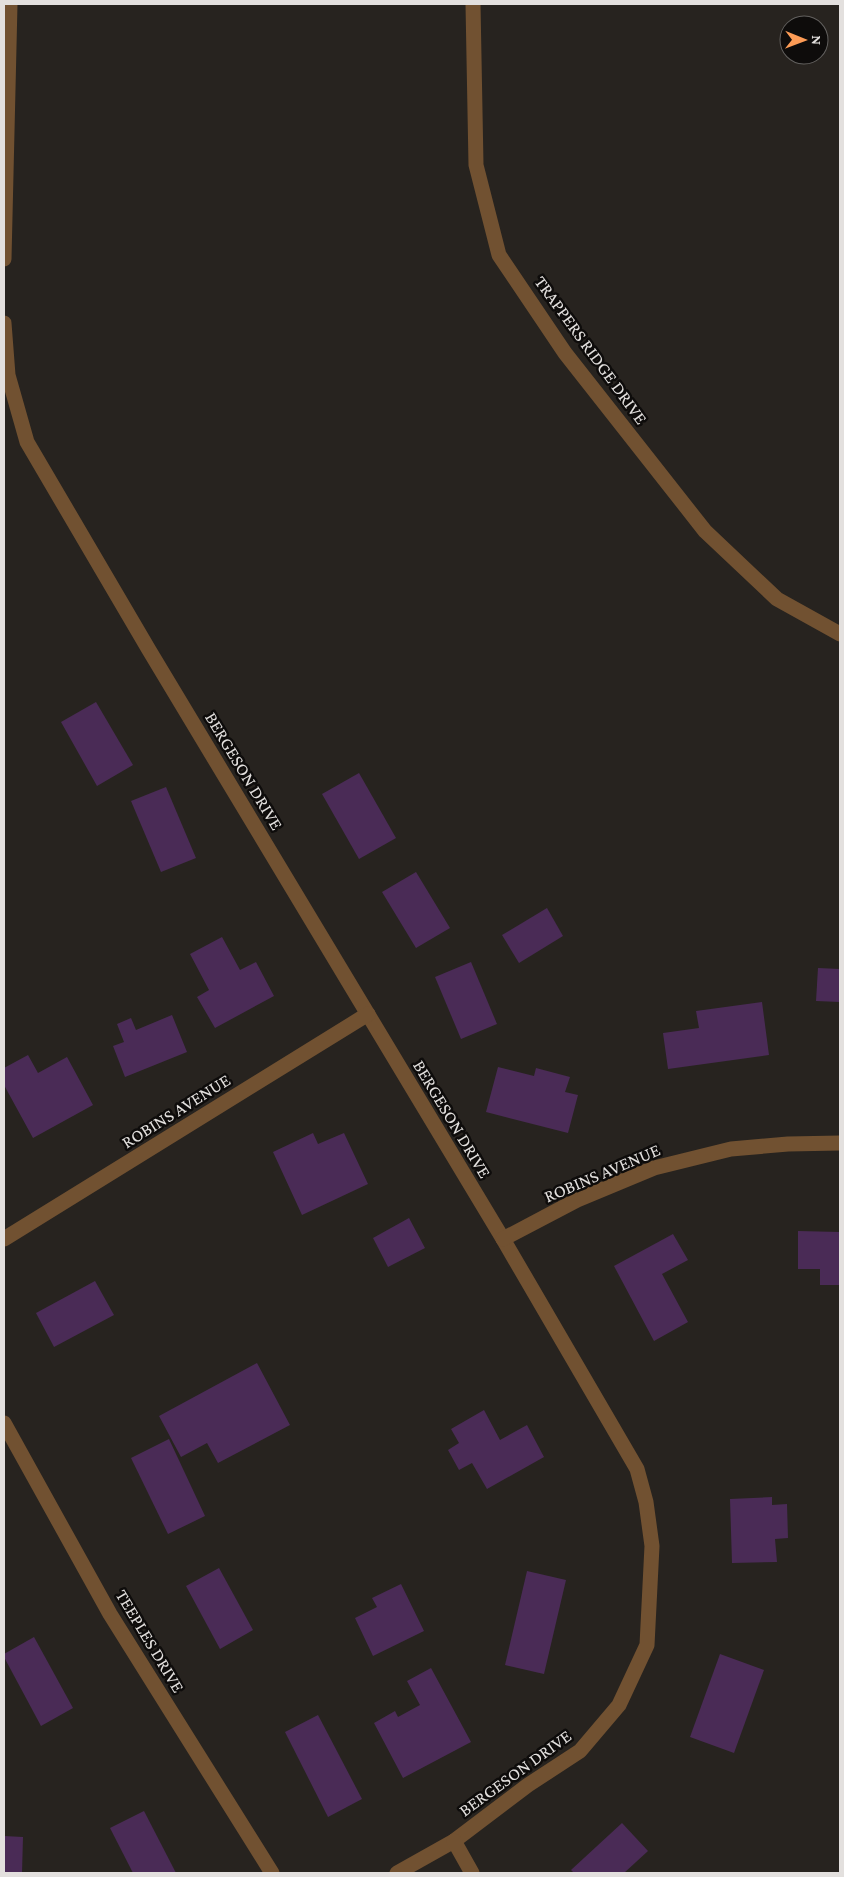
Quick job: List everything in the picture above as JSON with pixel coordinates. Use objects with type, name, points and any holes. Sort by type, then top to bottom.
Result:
[{"type":"street","points":[[4,259],[10,4]]},
{"type":"street","name":"TRAPPERS RIDGE DRIVE","points":[[473,4],[476,165],[499,255],[565,353],[705,531],[777,599],[840,634]]},
{"type":"street","name":"BERGESON DRIVE","points":[[4,324],[6,375],[27,442],[149,650],[503,1239],[637,1469],[646,1502],[652,1546],[647,1646],[619,1705],[580,1751],[528,1785],[454,1841],[397,1873]]},
{"type":"street","name":"ROBINS AVENUE","points":[[4,1239],[368,1014]]},
{"type":"street","name":"ROBINS AVENUE","points":[[503,1239],[577,1200],[654,1168],[731,1149],[788,1144],[840,1143]]},
{"type":"street","name":"TEEPLES DRIVE","points":[[4,1423],[110,1614],[272,1873]]},
{"type":"street","points":[[454,1841],[472,1873]]},
{"type":"building","points":[[96,702],[133,765],[97,786],[61,722]]},
{"type":"building","points":[[359,773],[396,838],[359,859],[322,794]]},
{"type":"building","points":[[166,787],[196,858],[161,872],[131,801]]},
{"type":"building","points":[[416,872],[450,928],[416,948],[382,892]]},
{"type":"building","points":[[547,908],[563,936],[519,963],[502,935]]},
{"type":"building","points":[[222,937],[240,970],[256,962],[274,996],[215,1028],[197,997],[209,990],[190,954]]},
{"type":"building","points":[[471,962],[497,1024],[461,1039],[435,977]]},
{"type":"building","points":[[818,968],[840,969],[840,1002],[816,1001]]},
{"type":"building","points":[[762,1002],[769,1055],[668,1069],[663,1033],[699,1028],[696,1011]]},
{"type":"building","points":[[172,1015],[187,1052],[125,1077],[113,1046],[124,1042],[117,1024],[131,1018],[136,1030]]},
{"type":"building","points":[[28,1055],[38,1073],[67,1057],[93,1105],[33,1138],[4,1085],[4,1068]]},
{"type":"building","points":[[498,1067],[534,1076],[536,1068],[570,1077],[565,1092],[578,1095],[568,1133],[486,1112]]},
{"type":"building","points":[[313,1133],[318,1144],[344,1133],[368,1184],[302,1215],[273,1152]]},
{"type":"building","points":[[409,1218],[425,1248],[388,1267],[373,1238]]},
{"type":"building","points":[[798,1231],[840,1232],[840,1285],[820,1285],[820,1269],[798,1269]]},
{"type":"building","points":[[673,1234],[688,1260],[662,1274],[688,1322],[654,1341],[614,1266]]},
{"type":"building","points":[[95,1281],[114,1315],[54,1347],[36,1313]]},
{"type":"building","points":[[257,1363],[290,1425],[218,1463],[207,1443],[181,1457],[159,1416]]},
{"type":"building","points":[[484,1410],[500,1440],[527,1425],[544,1457],[487,1489],[472,1463],[459,1470],[448,1450],[459,1443],[451,1429]]},
{"type":"building","points":[[169,1439],[205,1516],[168,1534],[131,1458]]},
{"type":"building","points":[[772,1497],[772,1505],[787,1504],[788,1538],[775,1539],[777,1562],[732,1563],[730,1499]]},
{"type":"building","points":[[219,1568],[253,1630],[220,1649],[186,1586]]},
{"type":"building","points":[[527,1571],[566,1580],[544,1674],[505,1665]]},
{"type":"building","points":[[401,1584],[424,1631],[373,1656],[355,1618],[377,1607],[372,1598]]},
{"type":"building","points":[[34,1637],[73,1708],[41,1726],[4,1657],[4,1654]]},
{"type":"building","points":[[720,1654],[764,1670],[734,1753],[690,1737]]},
{"type":"building","points":[[431,1668],[471,1742],[403,1778],[374,1723],[395,1711],[398,1717],[420,1705],[407,1681]]},
{"type":"building","points":[[318,1715],[362,1799],[328,1817],[285,1732]]},
{"type":"building","points":[[144,1811],[176,1873],[133,1873],[110,1828]]},
{"type":"building","points":[[622,1823],[648,1851],[624,1873],[574,1873],[571,1870]]},
{"type":"building","points":[[4,1836],[23,1837],[22,1873],[4,1873]]}]
